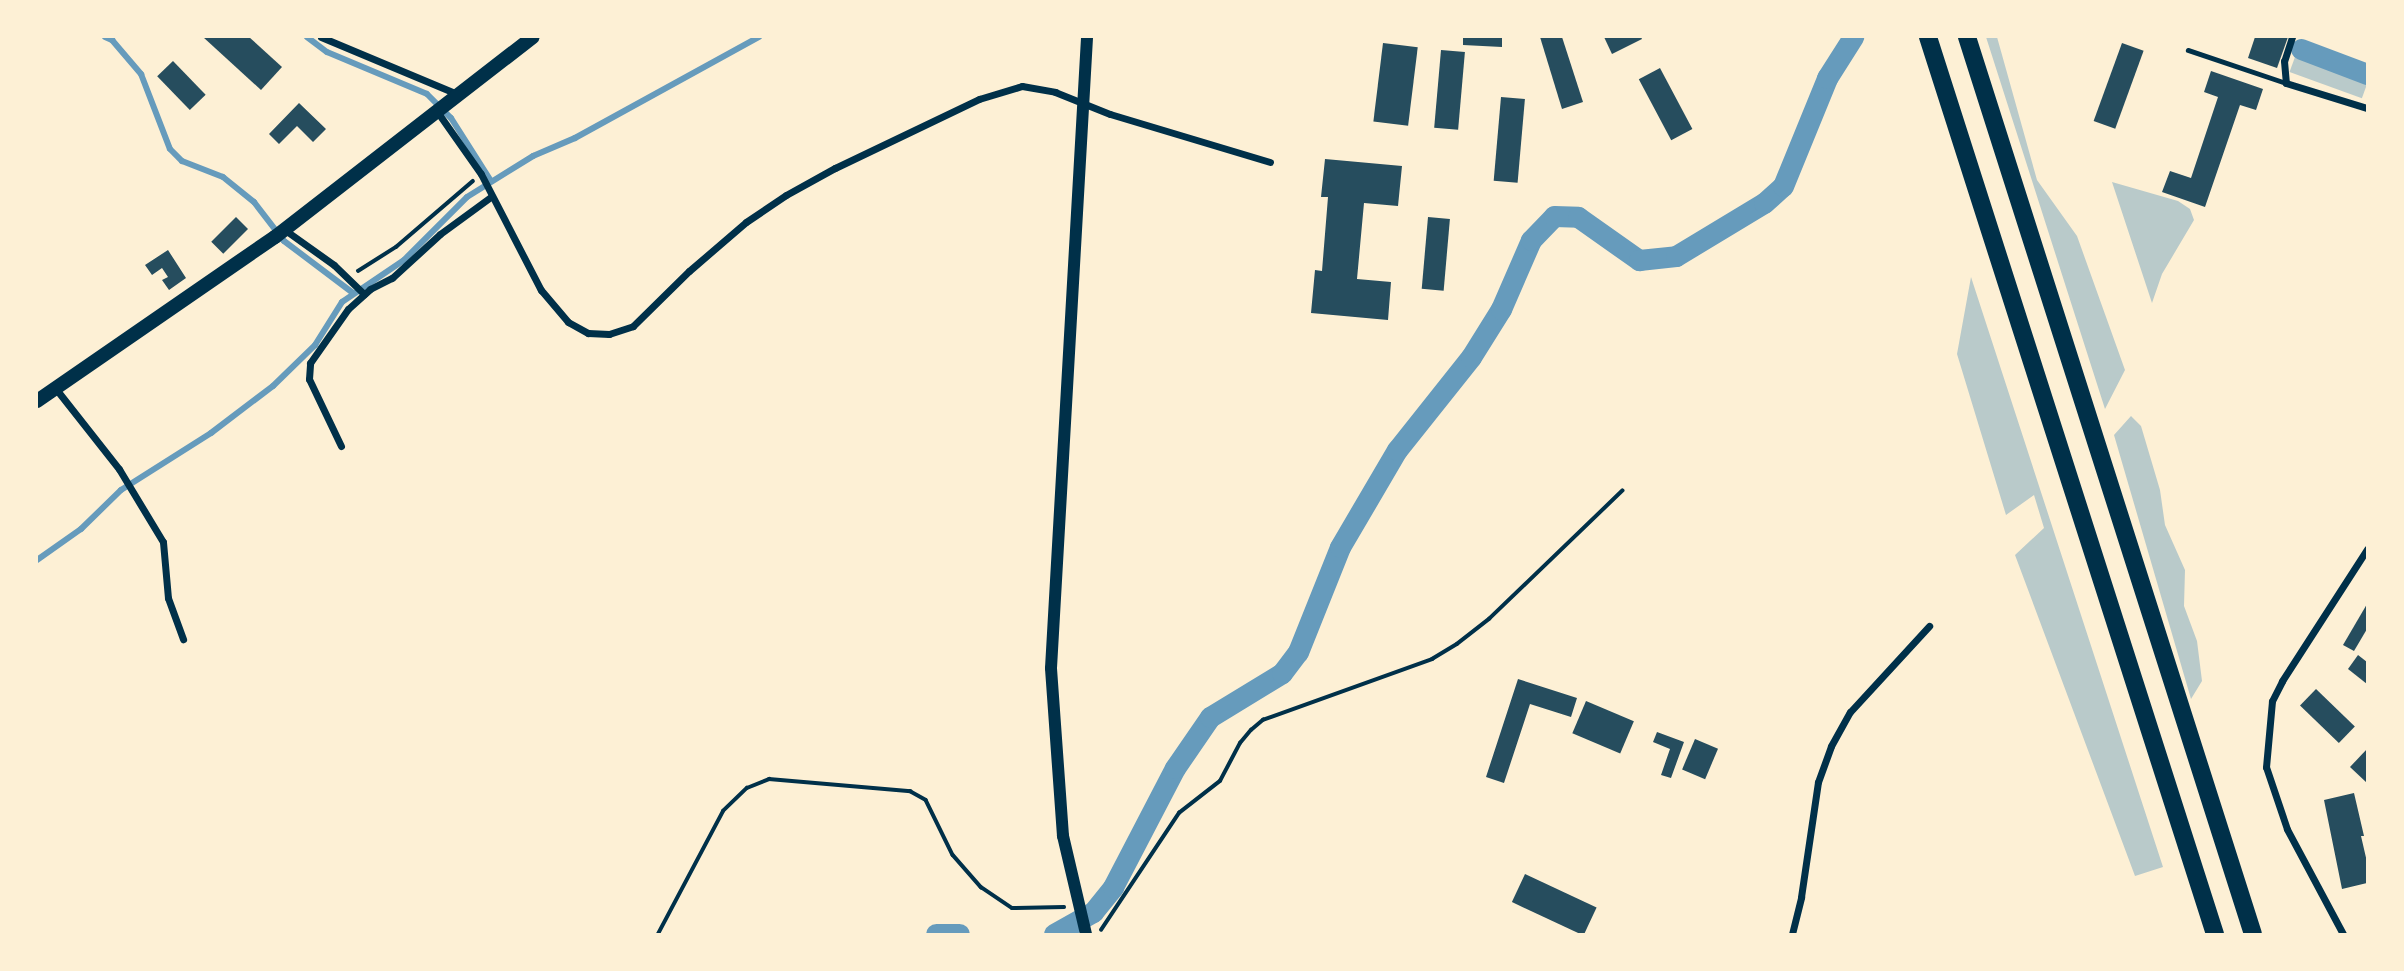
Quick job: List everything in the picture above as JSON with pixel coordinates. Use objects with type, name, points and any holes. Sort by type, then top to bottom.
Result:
[{"type":"highway","points":[[1928,37],[2215,934]]},
{"type":"highway","points":[[1967,37],[2253,934]]},
{"type":"main road","points":[[37,401],[281,232],[533,37]]},
{"type":"street","points":[[321,37],[457,94]]},
{"type":"street","points":[[1086,931],[1063,836],[1051,668],[1087,37]]},
{"type":"street","points":[[2292,37],[2284,61],[2286,83],[2367,108]]},
{"type":"street","points":[[439,108],[481,174],[547,298],[568,322],[588,333],[609,334],[632,326],[689,271],[746,222],[835,167],[979,99],[1022,86],[1082,101],[1110,114],[1270,162]]},
{"type":"street","points":[[341,446],[309,379],[310,363],[348,310],[364,294],[392,278],[440,234],[492,196]]},
{"type":"street","points":[[281,232],[347,278],[364,294]]},
{"type":"street","points":[[56,388],[119,469],[163,542],[168,598],[183,639]]},
{"type":"street","points":[[2343,934],[2287,829],[2266,767],[2272,701],[2367,549]]},
{"type":"street","points":[[1793,934],[1818,782],[1831,746],[1850,712],[1929,626]]},
{"type":"lane","points":[[2188,50],[2286,83]]},
{"type":"path","points":[[347,278],[396,247],[481,174]]},
{"type":"path","points":[[1098,934],[1180,813],[1220,781],[1240,743],[1251,730],[1263,720],[1432,659],[1457,644],[1489,619],[1622,491]]},
{"type":"path","points":[[658,934],[723,811],[747,788],[769,779],[910,791],[926,800],[953,855],[981,887],[1012,908],[1080,906]]},
{"type":"shaded area","points":[[1986,37],[1997,37],[2037,180],[2077,236],[2125,370],[2105,409]]},
{"type":"shaded area","points":[[2295,57],[2367,83],[2362,98],[2290,72]]},
{"type":"shaded area","points":[[2112,182],[2178,201],[2190,209],[2194,220],[2162,274],[2152,303]]},
{"type":"shaded area","points":[[1971,277],[2163,867],[2135,876],[2015,555],[2044,528],[2034,495],[2006,515],[1957,354]]},
{"type":"shaded area","points":[[2131,416],[2141,426],[2160,490],[2165,525],[2185,570],[2184,606],[2197,641],[2202,681],[2191,699],[2114,435]]},
{"type":"building","points":[[203,37],[249,37],[282,67],[261,90]]},
{"type":"building","points":[[1463,37],[1502,37],[1502,47],[1463,45]]},
{"type":"building","points":[[1540,37],[1562,37],[1583,102],[1562,109]]},
{"type":"building","points":[[1604,37],[1641,37],[1642,39],[1612,54]]},
{"type":"building","points":[[2255,37],[2288,37],[2277,68],[2248,58]]},
{"type":"building","points":[[1383,43],[1418,47],[1408,126],[1373,121]]},
{"type":"building","points":[[2122,43],[2144,51],[2115,129],[2094,121]]},
{"type":"building","points":[[1441,50],[1465,52],[1458,130],[1434,128]]},
{"type":"building","points":[[173,61],[206,95],[190,110],[157,76]]},
{"type":"building","points":[[1660,68],[1692,129],[1671,140],[1639,79]]},
{"type":"building","points":[[2211,71],[2263,89],[2256,110],[2240,105],[2205,207],[2162,192],[2170,171],[2191,178],[2218,97],[2204,92]]},
{"type":"building","points":[[1501,97],[1525,99],[1518,183],[1494,181]]},
{"type":"building","points":[[299,103],[326,129],[313,142],[297,126],[279,144],[269,134]]},
{"type":"building","points":[[1325,159],[1402,166],[1398,206],[1364,203],[1357,279],[1391,282],[1388,320],[1311,313],[1315,270],[1322,271],[1328,197],[1321,197]]},
{"type":"building","points":[[236,217],[248,229],[223,254],[211,242]]},
{"type":"building","points":[[1428,217],[1450,219],[1444,291],[1422,289]]},
{"type":"building","points":[[168,250],[186,278],[169,290],[162,280],[168,277],[162,268],[152,275],[145,265]]},
{"type":"building","points":[[2367,604],[2367,629],[2354,651],[2343,645]]},
{"type":"building","points":[[2358,655],[2367,662],[2367,684],[2348,669]]},
{"type":"building","points":[[1518,679],[1577,698],[1571,717],[1530,704],[1504,783],[1486,777]]},
{"type":"building","points":[[2316,689],[2355,727],[2339,743],[2300,706]]},
{"type":"building","points":[[1586,701],[1634,721],[1620,754],[1572,733]]},
{"type":"building","points":[[1657,732],[1684,742],[1671,778],[1661,775],[1670,749],[1653,742]]},
{"type":"building","points":[[1695,739],[1718,749],[1705,779],[1682,769]]},
{"type":"building","points":[[2367,749],[2367,783],[2350,767]]},
{"type":"building","points":[[2354,793],[2364,836],[2361,836],[2367,862],[2367,883],[2342,889],[2324,800]]},
{"type":"building","points":[[1525,874],[1597,907],[1584,934],[1580,934],[1512,902]]},
{"type":"waterway","points":[[105,37],[112,40],[141,74],[170,149],[182,161],[223,177],[254,202],[284,241],[353,293]]},
{"type":"waterway","points":[[307,37],[327,52],[427,94],[451,118],[491,181]]},
{"type":"waterway","points":[[37,560],[81,529],[121,490],[211,433],[273,386],[315,345],[342,302],[404,260],[467,197],[533,156],[575,138],[759,37]]},
{"type":"waterway","points":[[1054,934],[1093,912],[1113,887],[1175,768],[1210,717],[1282,673],[1298,652],[1340,547],[1397,450],[1471,357],[1501,309],[1531,240],[1554,216],[1578,217],[1639,260],[1676,256],[1764,203],[1783,186],[1827,78],[1853,37]]},
{"type":"waterway","points":[[2301,49],[2367,74]]},
{"type":"waterway","points":[[936,934],[959,934]]}]
